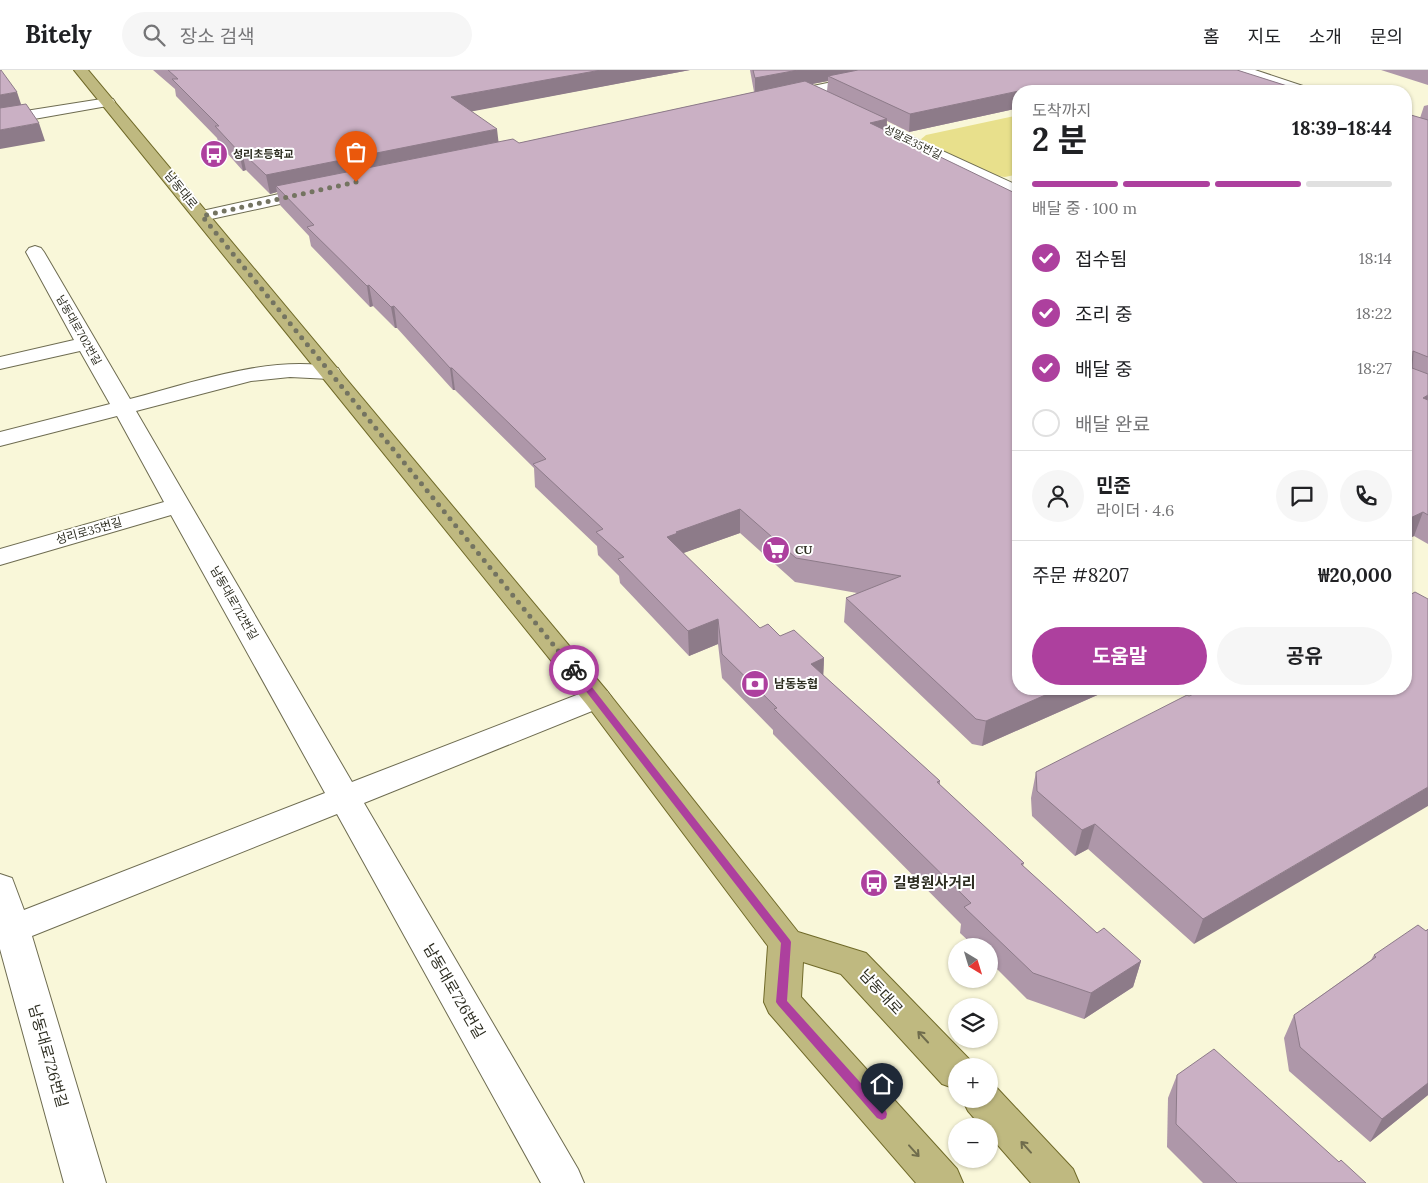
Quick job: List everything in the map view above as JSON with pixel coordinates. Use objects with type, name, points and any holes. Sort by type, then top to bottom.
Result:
[{"type":"main road","name":"남동대로","points":[[82,70],[597,698],[786,942],[853,963],[948,1064]]},
{"type":"main road","points":[[786,942],[782,1002],[942,1183]]},
{"type":"main road","points":[[990,1108],[1058,1183]]},
{"type":"street","points":[[770,99],[911,70]]},
{"type":"street","points":[[1241,70],[1286,85]]},
{"type":"street","name":"성말로35번길","points":[[807,91],[1012,190]]},
{"type":"street","points":[[0,120],[108,102]]},
{"type":"street","points":[[202,216],[326,189]]},
{"type":"street","name":"남동대로702번길","points":[[35,252],[123,408]]},
{"type":"street","points":[[0,439],[250,375],[276,366],[295,354],[305,342]]},
{"type":"street","points":[[0,363],[87,343]]},
{"type":"street","points":[[250,375],[298,370],[330,373]]},
{"type":"street","name":"남동대로712번길","points":[[123,408],[345,798]]},
{"type":"street","name":"성리로35번길","points":[[0,557],[179,505]]},
{"type":"street","points":[[0,887],[6,932],[597,698]]},
{"type":"street","name":"남동대로726번길","points":[[345,798],[563,1183]]},
{"type":"street","name":"남동대로726번길","points":[[6,932],[84,1183]]},
{"type":"shaded area","points":[[1012,117],[1012,176],[1005,177],[991,175],[920,140],[926,135]]},
{"type":"building","points":[[1,70],[17,92],[0,95]]},
{"type":"building","points":[[168,70],[601,70],[451,97],[497,129],[266,175],[242,152],[239,152],[215,126],[219,126],[172,79],[178,79]]},
{"type":"building","points":[[753,70],[798,70],[755,78]]},
{"type":"building","points":[[858,70],[1237,70],[1284,85],[1012,85],[1012,92],[910,114],[828,76]]},
{"type":"building","points":[[805,81],[887,119],[870,123],[1012,192],[1012,695],[1045,695],[986,721],[976,719],[846,598],[901,576],[796,558],[740,509],[667,537],[760,628],[768,624],[780,636],[794,630],[824,658],[811,664],[940,781],[937,782],[1024,863],[1021,864],[1097,933],[1104,928],[1141,961],[1091,993],[1033,973],[964,907],[971,903],[774,709],[777,708],[722,654],[718,619],[688,631],[618,559],[624,557],[596,532],[603,529],[533,464],[546,459],[450,368],[394,306],[391,307],[369,285],[367,286],[307,227],[314,225],[276,186],[513,139],[519,143]]},
{"type":"building","points":[[26,104],[39,123],[0,130],[0,108]]},
{"type":"building","points":[[1412,115],[1428,120],[1428,357],[1413,351],[1412,368]]},
{"type":"building","points":[[1412,368],[1428,374],[1428,395],[1423,398],[1428,400],[1428,515],[1423,512],[1412,517]]},
{"type":"building","points":[[1415,592],[1428,599],[1428,787],[1203,919],[1095,824],[1082,830],[1037,791],[1036,772],[1187,695],[1412,695],[1412,594]]},
{"type":"building","points":[[1418,925],[1426,931],[1428,929],[1428,1083],[1382,1119],[1300,1047],[1294,1015],[1376,957],[1374,955]]},
{"type":"building","points":[[1214,1049],[1339,1162],[1341,1160],[1366,1183],[1237,1183],[1176,1124],[1177,1075]]},
{"type":"way so far","points":[[356,182],[202,216],[574,670]]},
{"type":"place","name":"성리초등학교","points":[[214,154]]},
{"type":"place","name":"CU","points":[[776,550]]},
{"type":"place","name":"남동농협","points":[[755,684]]},
{"type":"place","name":"길병원사거리","points":[[874,883]]},
{"type":"route","points":[[574,670],[786,942],[782,1002],[882,1114]]}]
